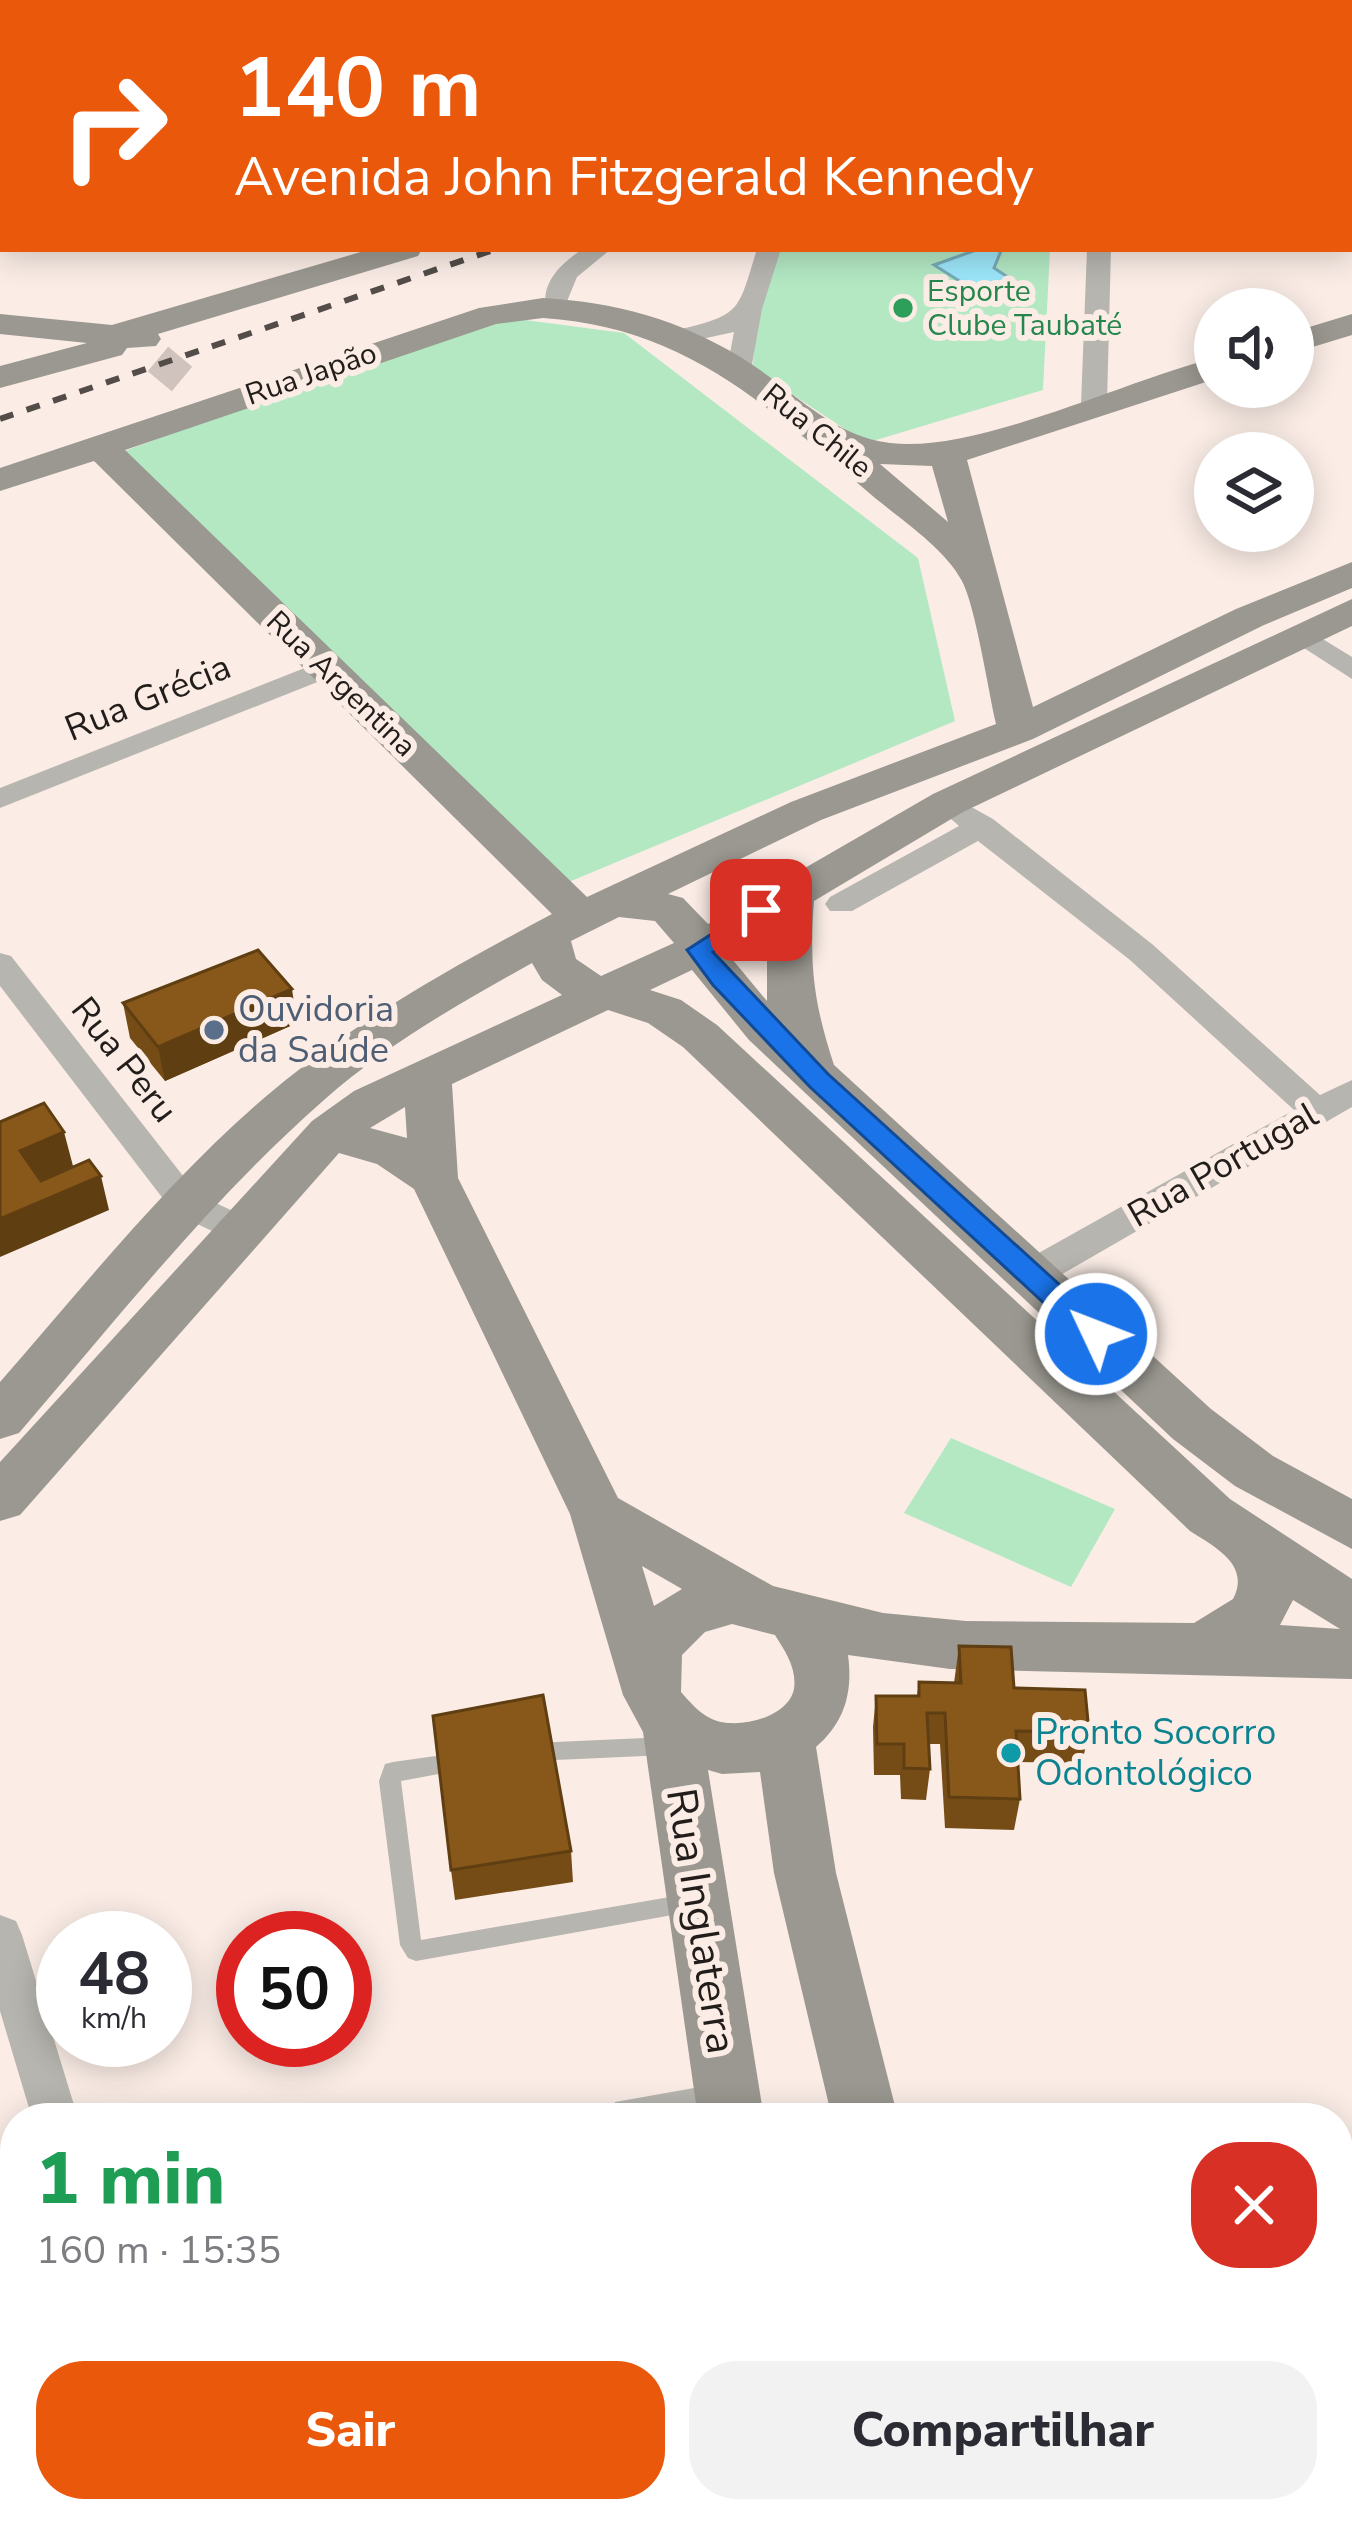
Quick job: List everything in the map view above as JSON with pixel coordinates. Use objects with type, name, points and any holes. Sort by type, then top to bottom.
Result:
[{"type":"main road","points":[[110,337],[396,252]]},
{"type":"main road","name":"Rua Japão","points":[[5,478],[491,315],[555,306],[628,317]]},
{"type":"main road","name":"Rua Chile","points":[[628,317],[683,336],[739,369],[946,536],[981,579]]},
{"type":"main road","points":[[5,325],[145,339],[180,365],[194,389],[194,400],[182,409],[5,478]]},
{"type":"main road","points":[[0,377],[14,366],[21,348],[19,332],[5,325]]},
{"type":"main road","points":[[1314,337],[1352,325]]},
{"type":"main road","points":[[0,377],[113,347],[135,348],[234,386],[366,354]]},
{"type":"main road","points":[[821,432],[884,454],[946,455],[1194,374]]},
{"type":"main road","name":"Rua Argentina","points":[[102,448],[582,918],[554,968],[574,983],[610,994]]},
{"type":"main road","name":"Rua Chile","points":[[946,455],[1018,730]]},
{"type":"main road","points":[[0,1418],[186,1204],[309,1086],[420,1005],[582,918],[806,811],[1018,730],[1250,617],[1352,574]]},
{"type":"main road","points":[[0,1499],[329,1133],[371,1102],[699,950],[793,890],[967,807],[1352,610]]},
{"type":"main road","points":[[967,807],[1008,757],[1018,730]]},
{"type":"main road","points":[[793,890],[786,994],[795,1031],[819,1080]]},
{"type":"main road","points":[[582,918],[667,908],[682,920],[699,950],[751,1013],[819,1080],[1192,1424],[1254,1471],[1352,1526]]},
{"type":"main road","points":[[610,994],[664,1011],[700,1036],[1232,1531],[1352,1609]]},
{"type":"main road","points":[[428,1075],[433,1178]]},
{"type":"main road","points":[[329,1133],[394,1152],[433,1178]]},
{"type":"main road","name":"Rua Inglaterra","points":[[433,1178],[598,1514],[665,1718],[729,2103]]},
{"type":"main road","points":[[1197,1647],[1236,1630],[1260,1610],[1268,1584],[1205,1495],[1214,1478],[1254,1471]]},
{"type":"main road","points":[[598,1514],[774,1609],[822,1654],[826,1680],[819,1706],[784,1739],[756,1748],[725,1749],[694,1740],[665,1718],[655,1645],[671,1623],[720,1601],[774,1609],[934,1644],[1352,1654]]},
{"type":"main road","points":[[826,1680],[934,1644]]},
{"type":"main road","points":[[784,1739],[806,1873],[862,2103]]},
{"type":"street","points":[[555,306],[557,286],[574,264],[594,252]]},
{"type":"street","points":[[739,369],[750,309],[768,252]]},
{"type":"street","points":[[1094,404],[1099,252]]},
{"type":"street","points":[[683,336],[726,327],[750,309]]},
{"type":"street","points":[[1300,633],[1352,670]]},
{"type":"street","name":"Rua Grécia","points":[[0,799],[325,669]]},
{"type":"street","points":[[841,904],[967,807],[1142,952],[1317,1112]]},
{"type":"street","name":"Rua Peru","points":[[0,964],[186,1204]]},
{"type":"street","name":"Rua Portugal","points":[[1032,1274],[1352,1092]]},
{"type":"street","points":[[186,1204],[242,1230]]},
{"type":"street","points":[[0,1936],[50,2103]]},
{"type":"lane","points":[[665,1718],[507,1755],[393,1772],[390,1781],[411,1945],[416,1951],[698,1902]]},
{"type":"green space","name":"Esporte Clube Taubaté","points":[[766,252],[1050,252],[1043,390],[866,443],[752,368]]},
{"type":"green space","points":[[525,320],[624,333],[918,558],[955,721],[564,884],[119,453],[444,334],[483,323]]},
{"type":"green space","points":[[951,1438],[1115,1509],[1071,1587],[904,1513]]},
{"type":"water","points":[[971,252],[1001,252],[994,268],[1023,287],[988,299],[934,265]]},
{"type":"building","points":[[258,950],[292,989],[158,1047],[123,1003]]},
{"type":"building","points":[[44,1103],[64,1132],[20,1151],[41,1181],[89,1160],[101,1176],[0,1219],[0,1122]]},
{"type":"building","points":[[959,1646],[1011,1647],[1014,1688],[1085,1690],[1089,1732],[1016,1731],[1020,1799],[949,1797],[945,1713],[927,1713],[930,1769],[904,1768],[904,1744],[877,1744],[876,1696],[919,1696],[919,1682],[961,1683]]},
{"type":"building","points":[[543,1695],[571,1851],[451,1870],[433,1716]]},
{"type":"tunnel","points":[[158,359],[182,379]]},
{"type":"railway","points":[[0,419],[487,252]]},
{"type":"place","name":"Esporte Clube Taubaté","points":[[903,308]]},
{"type":"place","name":"Ouvidoria da Saúde","points":[[214,1030]]},
{"type":"place","name":"Pronto Socorro Odontológico","points":[[1011,1753]]},
{"type":"route","points":[[761,910],[699,950],[721,980],[819,1080],[1096,1334]]}]
